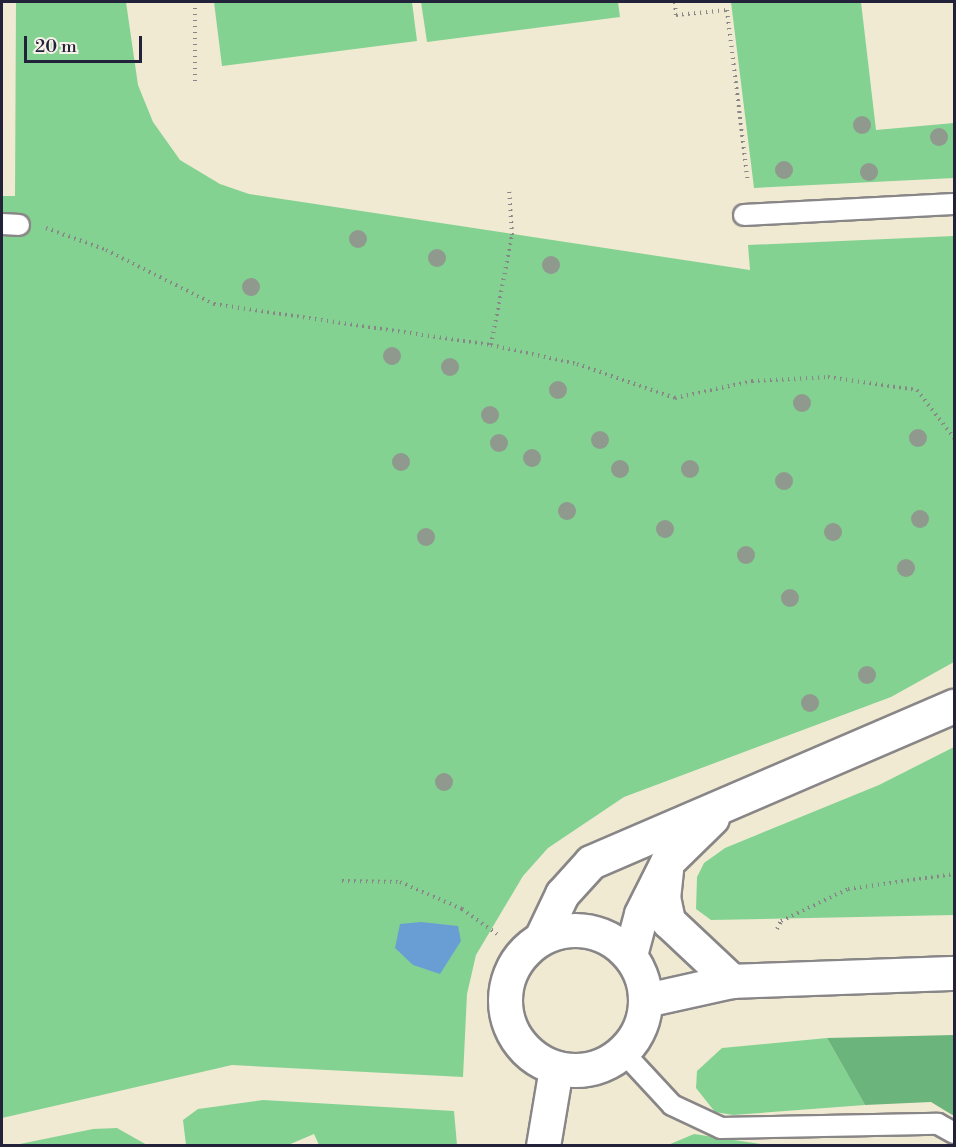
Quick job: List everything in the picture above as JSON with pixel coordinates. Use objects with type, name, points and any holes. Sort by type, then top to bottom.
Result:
[{"type":"street","points":[[727,804],[667,862],[641,914],[630,955],[646,1000],[643,1019],[623,1052],[580,1071],[556,1068],[526,1050],[507,1019],[510,972],[541,938],[562,894],[591,862],[954,706]]},
{"type":"street","points":[[667,862],[663,897],[668,921],[732,981]]},
{"type":"street","points":[[541,938],[572,929],[593,933],[630,955]]},
{"type":"street","points":[[646,1000],[732,981],[954,973]]},
{"type":"street","points":[[543,1146],[556,1068]]},
{"type":"lane","points":[[744,215],[954,204]]},
{"type":"lane","points":[[623,1052],[672,1105],[695,1120],[721,1128],[826,1137],[938,1124],[954,1132]]},
{"type":"path","points":[[195,2],[195,84]]},
{"type":"path","points":[[675,2],[676,15],[727,10],[748,183]]},
{"type":"path","points":[[491,345],[512,235],[509,188]]},
{"type":"path","points":[[10,224],[65,233],[214,304],[491,345],[577,364],[675,398],[752,381],[828,377],[917,390],[954,438]]},
{"type":"path","points":[[777,929],[781,921],[848,889],[954,874]]},
{"type":"path","points":[[342,881],[400,882],[462,909],[497,934]]},
{"type":"green space","points":[[16,2],[126,2],[138,85],[153,122],[180,160],[220,184],[249,194],[750,270],[748,245],[954,236],[954,662],[891,697],[624,797],[548,848],[523,876],[476,955],[467,994],[463,1077],[232,1065],[2,1118],[2,196],[15,196]]},
{"type":"green space","points":[[214,2],[412,2],[417,41],[222,66]]},
{"type":"green space","points":[[421,2],[618,2],[620,17],[427,42]]},
{"type":"green space","points":[[731,2],[861,2],[876,130],[954,123],[954,178],[754,188]]},
{"type":"green space","points":[[954,747],[954,915],[711,920],[696,909],[697,877],[704,863],[725,848],[879,785]]},
{"type":"green space","points":[[954,1035],[954,1116],[931,1102],[865,1105],[827,1038]]},
{"type":"green space","points":[[827,1038],[865,1105],[733,1115],[715,1112],[696,1088],[697,1071],[722,1048]]},
{"type":"green space","points":[[263,1100],[454,1111],[457,1145],[319,1145],[314,1134],[288,1145],[186,1145],[183,1120],[198,1109]]},
{"type":"green space","points":[[117,1128],[147,1145],[15,1145],[93,1129]]},
{"type":"green space","points":[[694,1134],[768,1145],[668,1145]]},
{"type":"water","points":[[421,922],[458,926],[461,941],[440,974],[413,965],[395,948],[400,924]]}]
